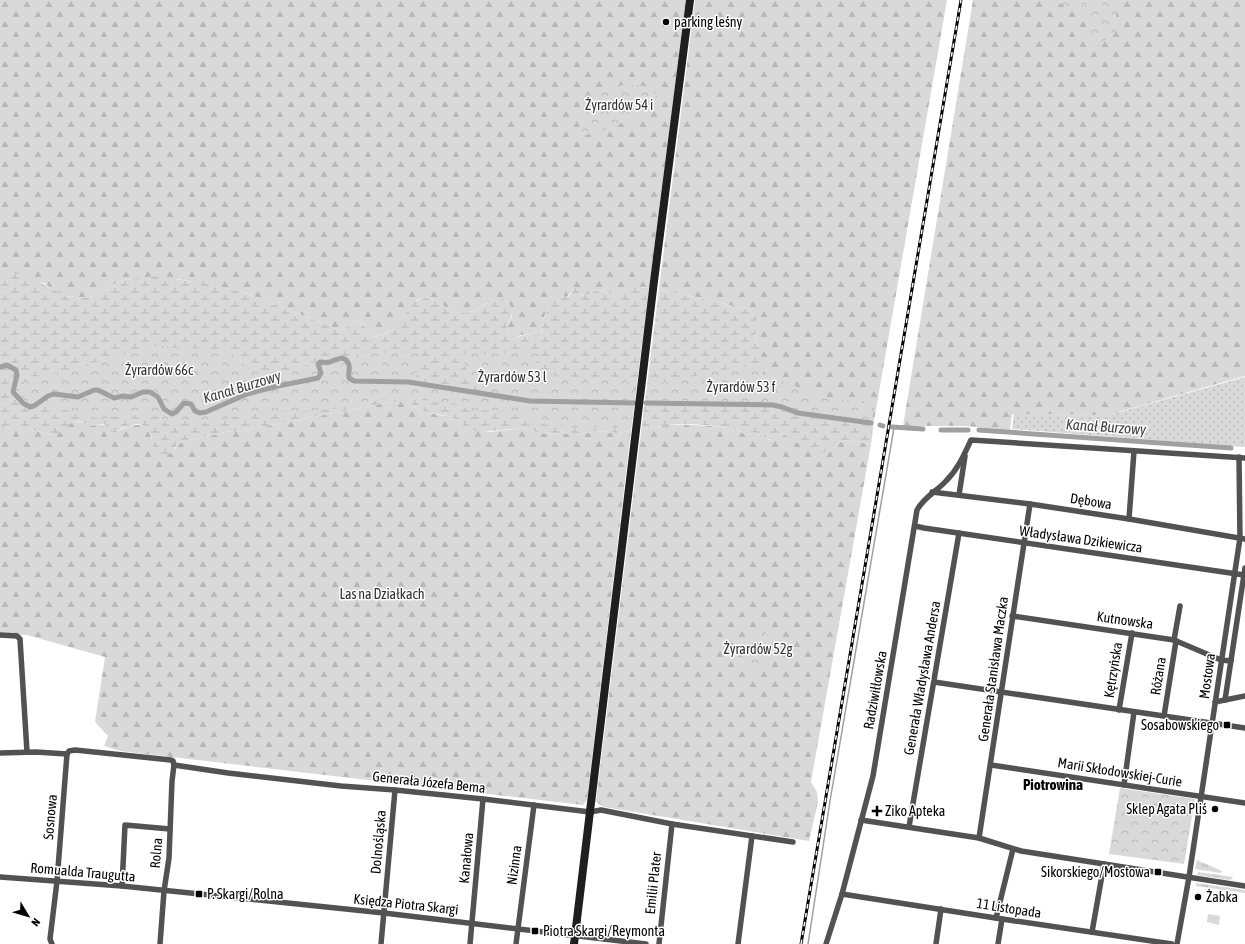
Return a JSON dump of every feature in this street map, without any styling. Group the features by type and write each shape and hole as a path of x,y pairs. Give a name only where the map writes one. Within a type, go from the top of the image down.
{"main road":[{"path":"574,944 690,0"}],"street":[{"name":"Radziwiłłowska","path":"826,944 842,894 873,776 917,510 920,505 932,492 946,482 958,468 971,440 1134,451"},
{"path":"1129,519 1134,451 1242,457"},
{"name":"Radziwiłłowska","path":"959,496 965,454"},
{"name":"Mostowa","path":"1177,944 1234,574 1242,539 1242,457"},
{"name":"Dębowa","path":"932,492 1030,504 1129,519 1242,539"},
{"name":"Generała Stanisława Maczka","path":"979,838 1030,504"},
{"name":"Władysława Dzikiewicza","path":"915,526 1244,575"},
{"name":"Generała Władysława Andersa","path":"909,827 959,533"},
{"name":"Mostowa","path":"1225,700 1245,568"},
{"name":"Różana","path":"1164,716 1180,606"},
{"name":"Kutnowska","path":"1012,616 1175,640 1221,660 1231,661"},
{"name":"Kętrzyńska","path":"1119,710 1132,633"},
{"path":"0,635 17,636 20,639 27,752"},
{"path":"934,682 1245,728"},
{"path":"1215,702 1245,696"},
{"path":"1124,785 1134,712"},
{"name":"Generała Józefa Bema","path":"67,754 70,750 171,760 173,761 174,765 228,773 341,786 483,799 590,812 602,810 672,824 793,842"},
{"path":"0,753 27,752 67,754"},
{"name":"Sosnowa","path":"52,944 50,939 57,881 67,754"},
{"name":"Rolna","path":"160,944 164,891 170,858 170,829 174,765"},
{"name":"Marii Skłodowskiej-Curie","path":"991,765 1245,803"},
{"name":"Dolnośląska","path":"381,944 395,790"},
{"name":"Kanałowa","path":"470,944 483,799"},
{"name":"Nizinna","path":"516,944 534,805"},
{"path":"861,820 979,838 1013,849 1245,886"},
{"name":"Emilii Plater","path":"659,944 672,824"},
{"path":"122,886 125,825 170,829"},
{"path":"738,944 752,836"},
{"path":"998,944 999,919 1013,849"},
{"path":"1092,932 1104,864"},
{"name":"Romualda Traugutta","path":"0,877 122,886 164,891"},
{"name":"Księdza Piotra Skargi","path":"164,891 384,913 646,944"},
{"name":"11 Listopada","path":"842,894 1172,944"},
{"path":"936,944 941,910"}],"green space":[{"path":"0,0 686,0 649,288 643,287 621,293 609,293 598,290 583,296 575,288 567,297 563,296 549,309 543,320 540,333 520,335 516,339 511,338 506,329 512,316 508,302 502,300 490,302 466,313 459,313 448,309 440,302 430,298 417,300 410,307 399,325 389,332 374,337 361,323 356,321 340,330 240,291 178,279 131,279 119,281 100,294 86,298 66,296 53,290 44,283 5,279 0,282"},
{"path":"695,0 947,0 874,421 758,378 761,369 761,354 755,340 756,326 753,313 747,309 659,289"},
{"path":"973,0 1245,0 1245,376 1108,415 1012,414 1010,430 965,426 903,426"},
{"path":"1050,0 1087,0 1083,12"},
{"path":"1096,0 1120,0 1117,2 1115,32 1101,43 1085,38"},
{"name":"Żyrardów 54 i","path":"622,85 644,86 657,95 649,106 626,121 608,129 581,136 579,124 587,108 599,94"},
{"path":"14,273 24,274 66,296 86,298 100,294 119,281 154,276 202,283 240,291 340,330 356,321 361,323 374,337 395,327 402,321 408,308 416,301 423,298 435,300 455,312 461,313 467,313 497,299 503,299 508,302 512,309 511,317 506,329 511,338 516,339 525,335 540,333 545,314 563,295 568,297 575,288 579,288 581,290 581,295 583,296 598,290 609,293 621,293 637,287 649,288 631,431 616,433 597,431 580,434 559,434 540,433 522,428 480,432 468,429 455,419 448,416 420,410 407,402 390,402 187,440 178,444 171,453 165,455 158,454 153,450 151,435 142,425 137,424 122,428 115,433 110,432 106,425 103,424 91,426 79,421 74,421 59,433 51,435 26,428 10,428 0,425 0,282"},
{"path":"659,289 747,309 753,313 757,317 755,340 762,352 761,370 758,377 863,420 874,421 871,444 848,440 839,442 819,454 815,454 781,434 778,438 772,440 754,432 746,435 732,429 721,427 685,424 661,426 641,432"},
{"path":"157,345 174,348 227,349 251,371 290,372 319,360 341,363 359,353 422,353 413,385 485,396 468,377 462,354 540,351 535,367 574,384 604,375 634,384 629,428 589,426 563,429 562,424 545,425 545,423 532,422 528,417 496,410 472,411 456,404 394,397 340,408 312,411 253,412 226,419 203,422 162,419 151,414 111,417 104,420 24,400 24,381 32,376 43,377"},
{"name":"Żyrardów 53 f","path":"742,366 824,397 875,405 871,425 772,407 647,404 649,386"},
{"path":"1245,377 1245,447 1012,429 1014,414 1109,415"},
{"name":"Las na Działkach","path":"390,402 407,402 420,410 455,419 468,429 490,432 522,428 540,433 559,434 580,434 597,431 616,433 631,431 587,800 583,805 120,751 104,746 108,736 95,722 105,657 27,635 0,634 0,425 10,428 26,428 51,435 74,421 91,425 107,425 110,432 115,433 130,426 136,425 146,428 150,433 153,450 175,449 178,444 187,440"},
{"path":"668,425 721,427 740,431 746,435 754,432 769,440 781,434 824,452 843,441 871,444 811,782 817,792 818,802 809,841 604,807 596,802 641,432 647,429"},
{"name":"Żyrardów 52g","path":"757,628 789,650 752,671 736,647"},
{"path":"1120,788 1195,799 1184,864 1109,854"},
{"path":"1197,860 1222,871 1221,873 1195,869"},
{"path":"1198,872 1233,877 1229,880 1197,875"},
{"path":"1196,883 1245,890 1245,893 1196,886"},
{"path":"1208,914 1220,916 1219,925 1207,922"}],"waterway":[{"name":"Kanał Burzowy","path":"0,367 7,365 16,370 17,375 13,392 23,403 30,407 54,394 78,397 94,390 98,390 114,398 123,396 131,397 143,392 150,392 158,397 164,409 172,414 176,412 184,403 191,404 195,411 200,413 206,412 247,394 318,378 321,373 318,364 320,362 329,362 340,358 347,361 349,365 349,378 354,381 408,382 530,401 634,403"},
{"name":"Kanał Burzowy","path":"646,403 773,405 798,413 871,423"},
{"name":"Kanał Burzowy","path":"892,427 923,429"},
{"path":"808,944 830,801 894,428"},
{"name":"Kanał Burzowy","path":"941,430 968,430"},
{"name":"Kanał Burzowy","path":"979,430 1231,448"}],"railway":[{"path":"801,944 961,0"}],"place":[{"name":"parking leśny","path":"666,22"},
{"name":"Sosabowskiego","path":"1227,725"},
{"name":"Sklep Agata Pliś","path":"1215,809"},
{"name":"Ziko Apteka","path":"877,811"},
{"name":"Sikorskiego/Mostowa","path":"1158,872"},
{"name":"P. Skargi/Rolna","path":"199,894"},
{"name":"Żabka","path":"1198,897"},
{"name":"Piotra Skargi/Reymonta","path":"535,931"}],"district":[{"name":"Piotrowina","path":"1053,785"}],"park label":[{"name":"Żyrardów 66c","path":"159,370"},
{"name":"Żyrardów 53 l","path":"512,377"}]}
